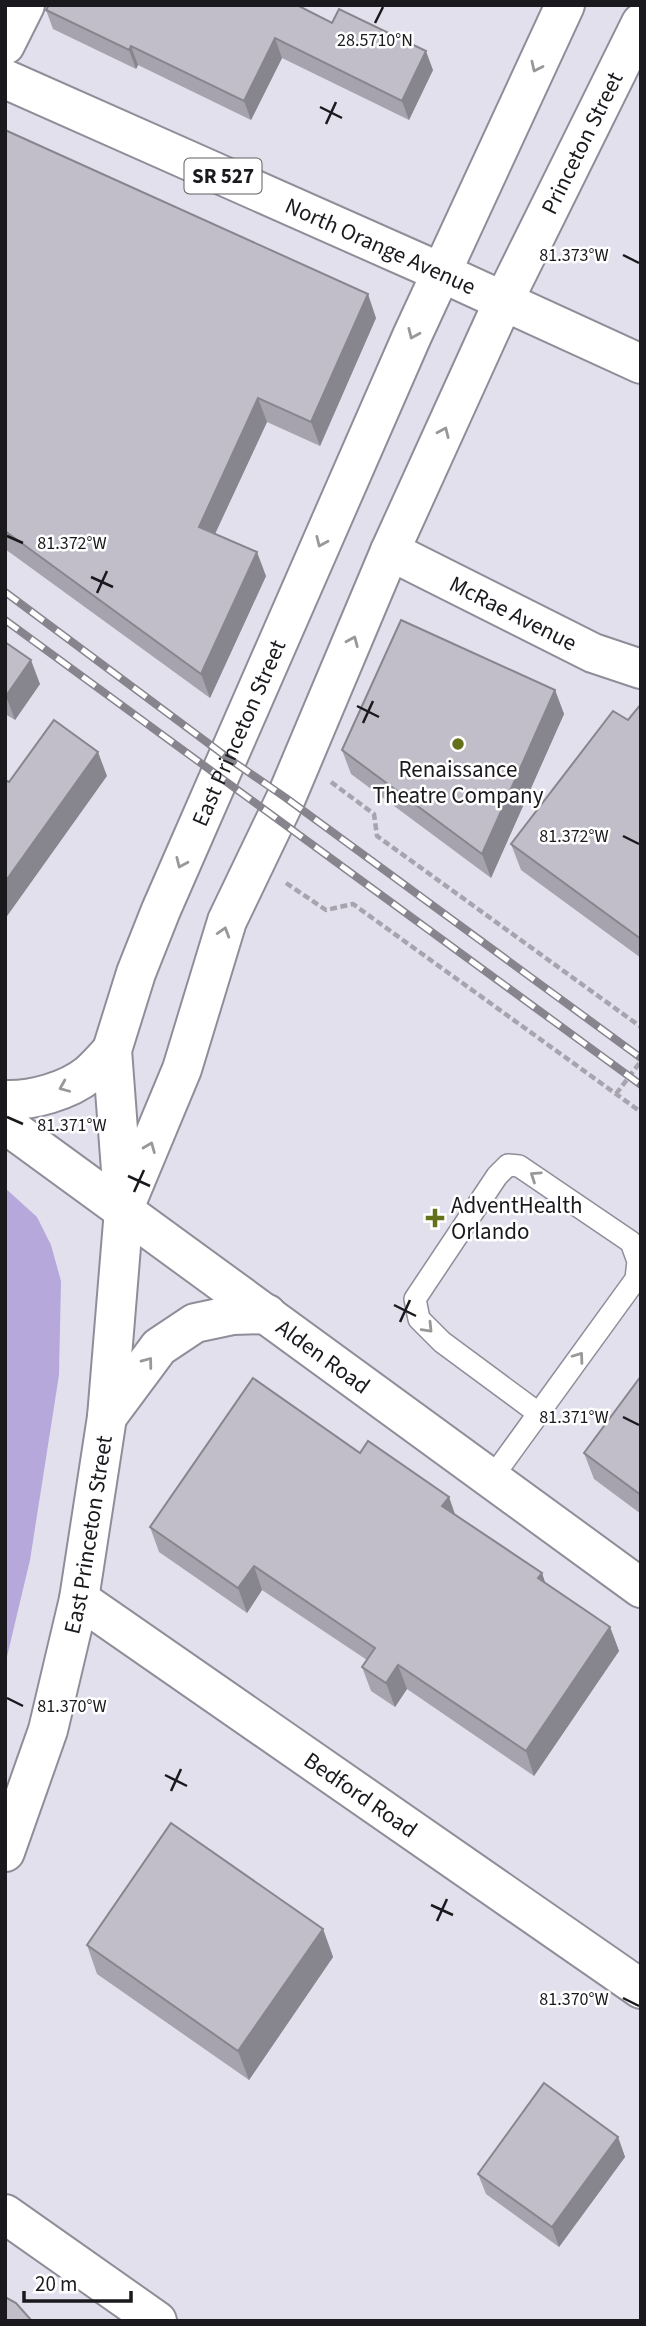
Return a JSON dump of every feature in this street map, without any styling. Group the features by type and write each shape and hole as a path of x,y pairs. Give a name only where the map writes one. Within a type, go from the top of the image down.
{"main road":[{"path":"5,45 25,5"},
{"path":"440,272 565,5"},
{"name":"Princeton Street","path":"504,300 641,23"},
{"name":"North Orange Avenue","path":"5,79 504,300 641,364"},
{"name":"East Princeton Street","path":"5,1852 48,1730 79,1599 107,1417 124,1210 112,1050 160,910 440,272"},
{"name":"East Princeton Street","path":"124,1210 182,1069 227,921 286,798 390,551 504,300"},
{"name":"McRae Avenue","path":"390,551 593,653 641,669"},
{"path":"5,1100 16,1101 63,1089 88,1075 112,1050"},
{"name":"Alden Road","path":"5,1124 641,1588"},
{"path":"107,1417 159,1347 195,1323 233,1315 267,1314"},
{"name":"Bedford Road","path":"79,1599 641,1989"},
{"path":"5,2214 147,2318"}],"lane":[{"path":"491,1479 636,1279 638,1261 631,1242 519,1166 508,1165 497,1176 415,1299 415,1309 419,1319 442,1342 538,1412"}],"path":[{"path":"330,782 374,814 377,836 641,1027"},
{"path":"286,883 326,910 353,904 641,1112"},
{"path":"616,1094 641,1061"}],"shaded area":[{"path":"5,1188 37,1217 51,1245 61,1281 59,1375 30,1560 5,1665"}],"building":[{"path":"49,5 297,5 332,23 339,9 426,51 402,101 275,38 244,101 131,46 129,50 46,10"},
{"path":"5,130 368,294 311,422 258,398 199,527 257,552 201,674 5,531"},
{"name":"Renaissance Theatre Company","path":"401,620 555,690 482,854 342,750"},
{"path":"5,642 31,660 6,696 5,695"},
{"path":"641,704 641,939 511,844 613,711 628,720"},
{"path":"54,720 98,752 5,882 5,780 9,782"},
{"path":"641,1376 641,1495 584,1453"},
{"path":"253,1378 360,1453 368,1441 449,1497 442,1506 542,1573 538,1578 610,1627 526,1751 398,1665 386,1683 362,1667 375,1648 254,1566 238,1588 150,1527"},
{"path":"171,1823 323,1929 238,2051 87,1945"},
{"path":"544,2083 618,2137 552,2227 478,2174"},
{"path":"5,2297 16,2303 32,2321 5,2321"}],"railway":[{"path":"5,592 228,758 641,1058"},
{"path":"5,620 641,1085"}],"place":[{"name":"Renaissance Theatre Company","path":"458,744"},
{"name":"AdventHealth Orlando","path":"435,1218"}]}
